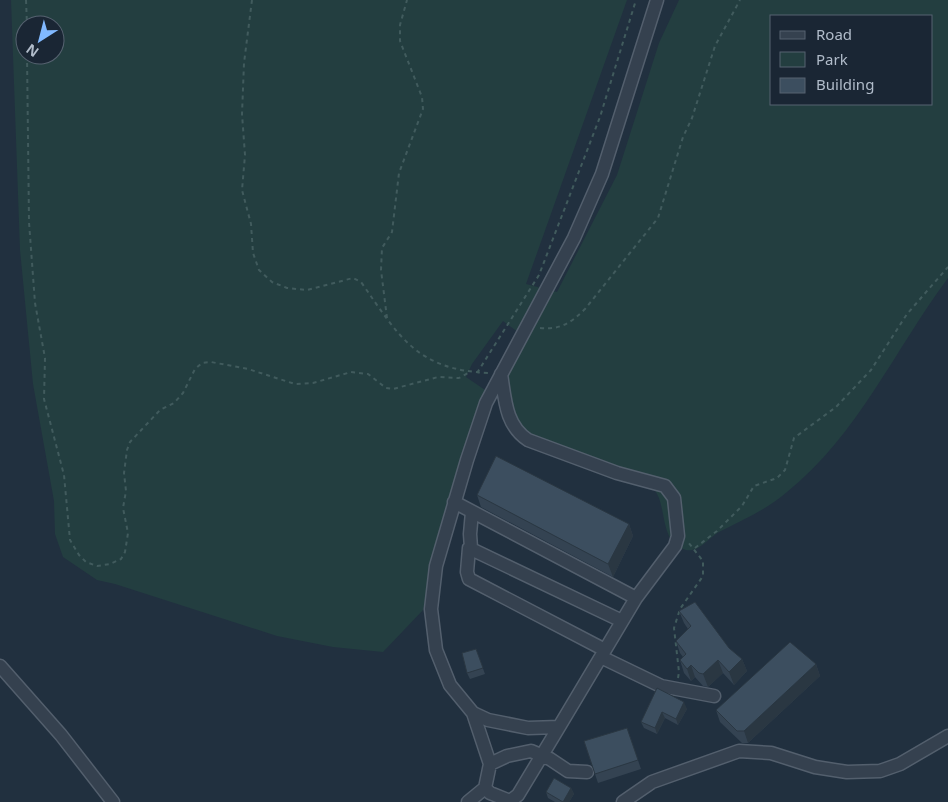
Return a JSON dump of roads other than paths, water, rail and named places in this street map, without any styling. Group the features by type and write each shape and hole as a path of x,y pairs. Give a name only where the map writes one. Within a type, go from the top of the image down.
{"street":[{"path":"468,802 485,788 490,764 473,713 450,685 436,650 431,609 436,566 454,502 486,403 574,238 602,174 657,0"},
{"path":"485,788 506,800 514,800 636,598 674,546 678,536 674,498 665,486 618,473 528,440 518,433 511,422 501,374"},
{"path":"454,502 636,598"},
{"path":"472,512 471,548 468,550 466,572 470,579 661,686 674,690 714,696"},
{"path":"471,548 622,621"},
{"path":"0,666 61,735 113,802"},
{"path":"473,713 502,725 528,728 559,727"},
{"path":"623,802 652,782 739,751 771,753 823,768 847,772 880,771 900,764 948,736"},
{"path":"490,764 507,756 531,751 568,772 587,772"}]}
